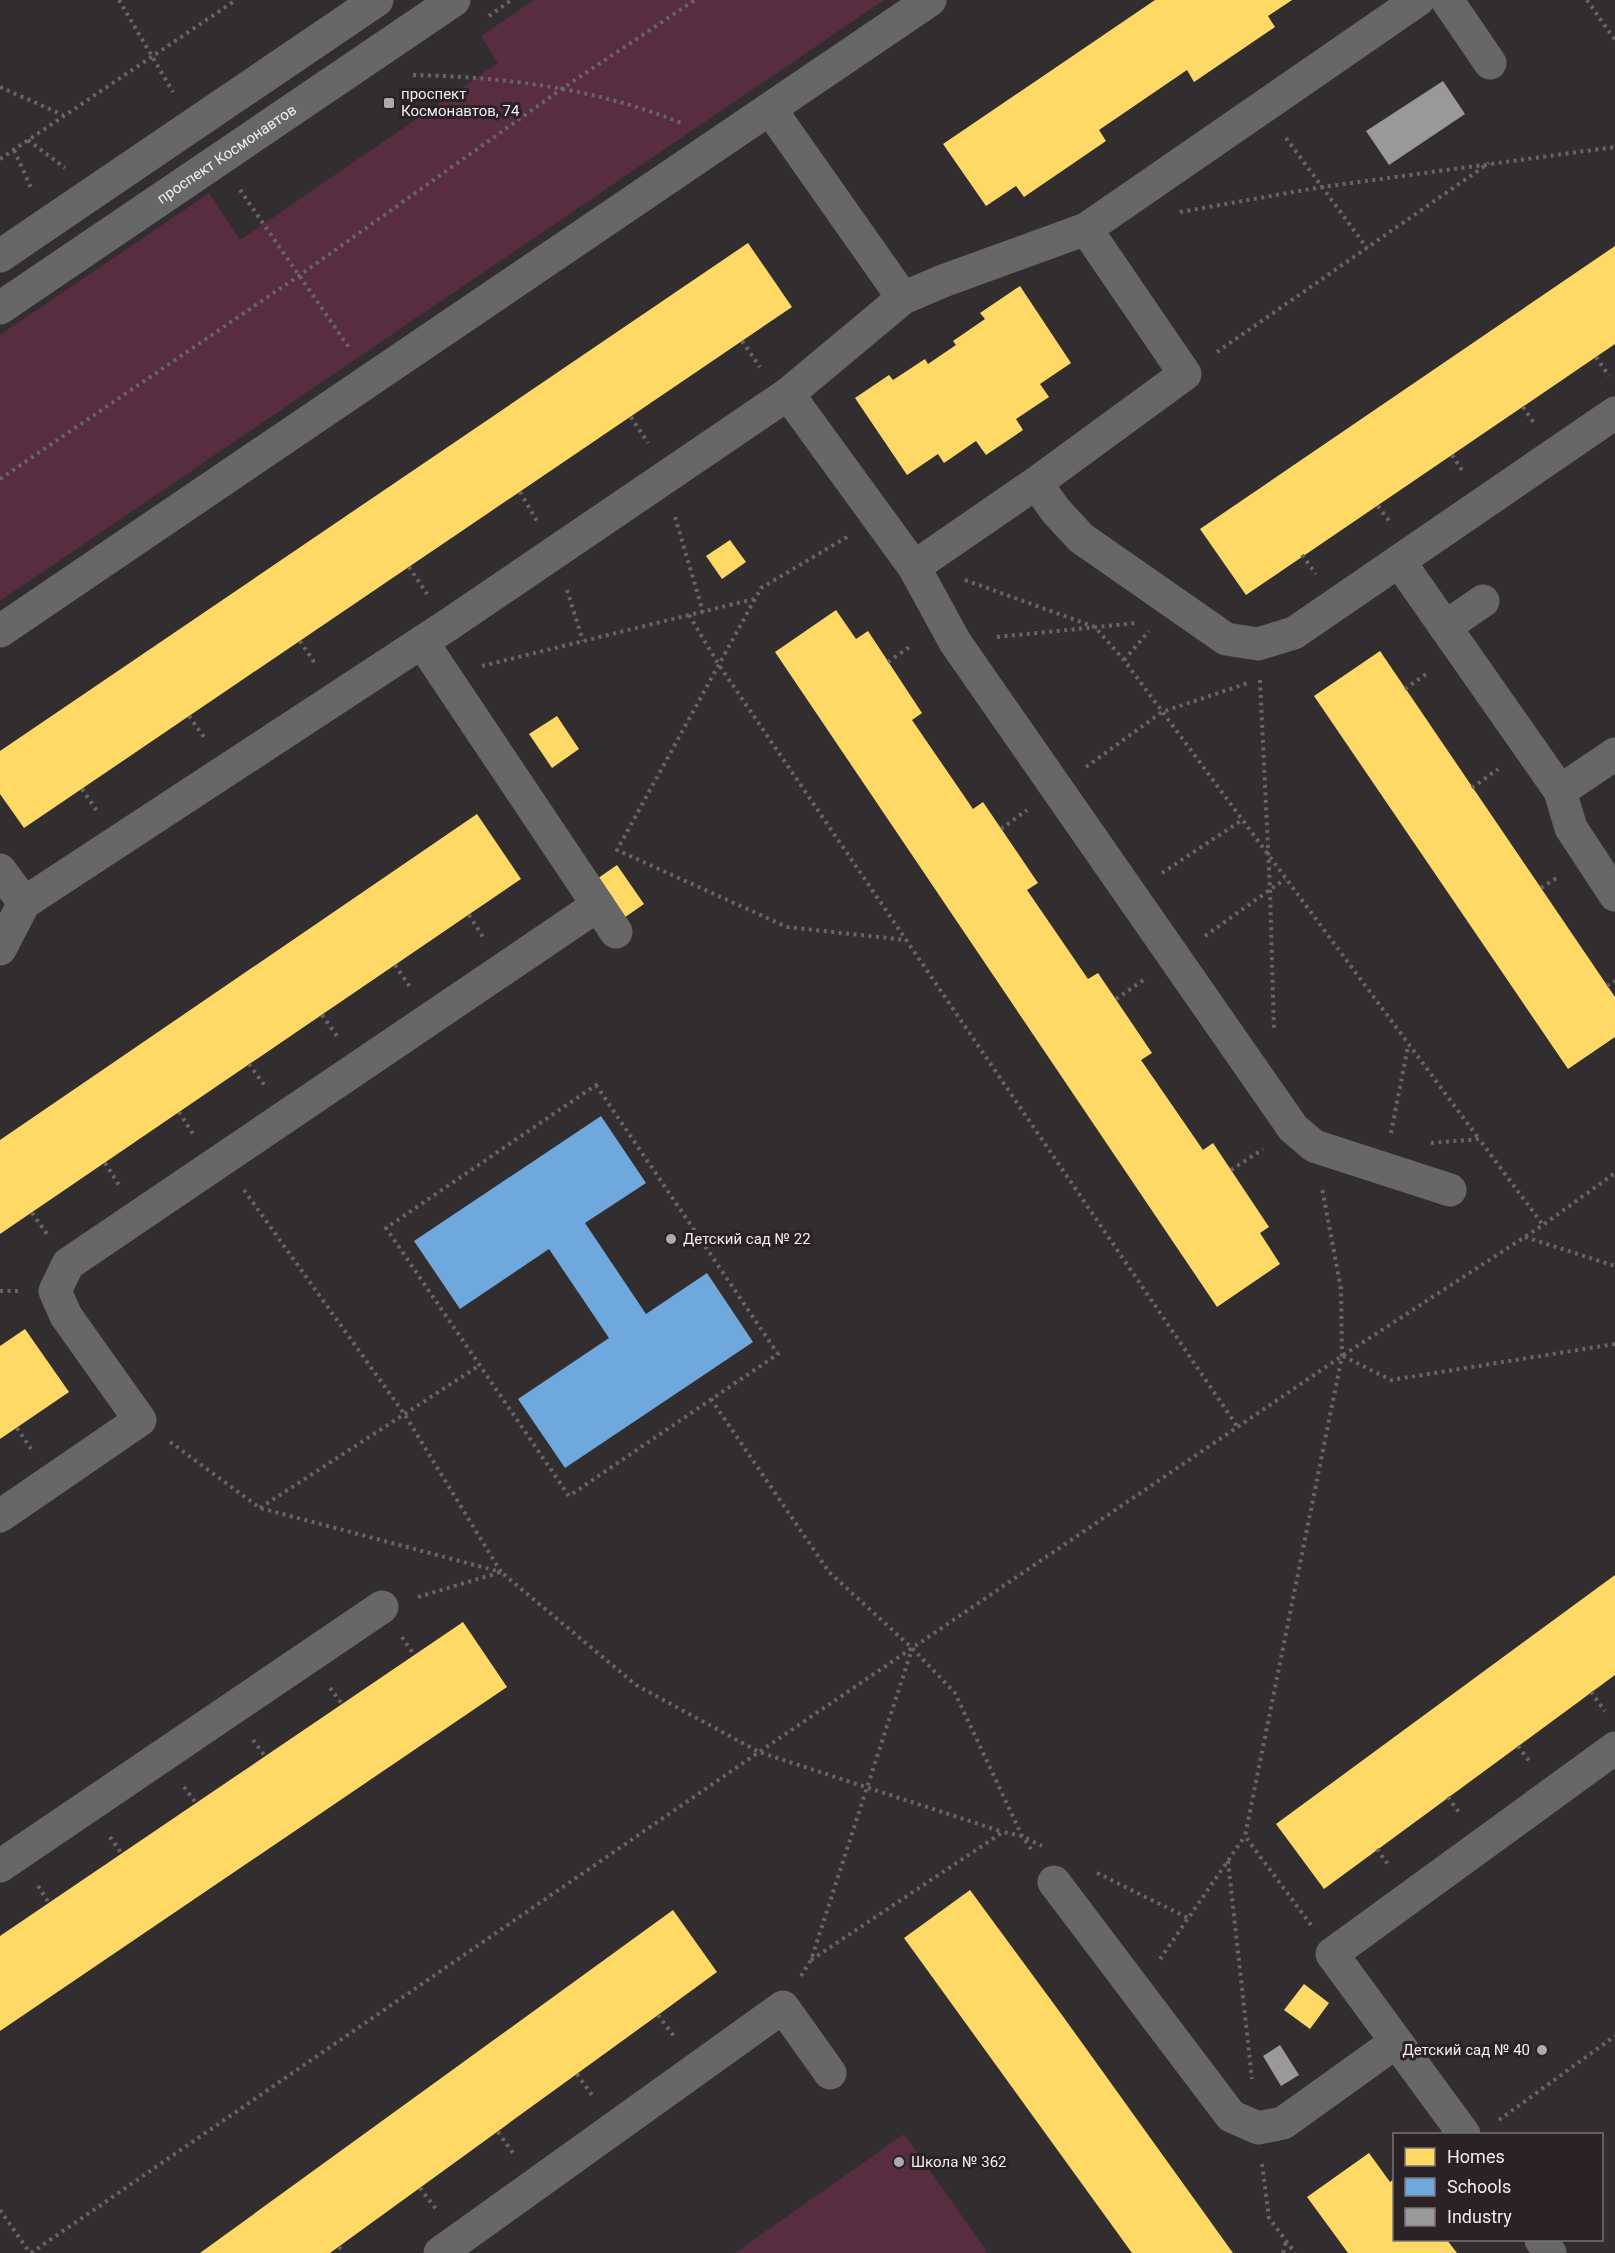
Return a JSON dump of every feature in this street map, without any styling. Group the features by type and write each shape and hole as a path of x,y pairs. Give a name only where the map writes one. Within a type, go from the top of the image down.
{"street":[{"path":"0,256 377,0"},
{"name":"проспект Космонавтов","path":"0,308 454,0"},
{"path":"0,631 930,0"},
{"path":"0,949 24,903 422,642 788,394 903,298 1086,229 1418,0"},
{"path":"1447,0 1490,63"},
{"path":"770,109 903,298"},
{"path":"914,567 1036,483 1185,374 1086,229"},
{"path":"788,394 914,567 955,642 1293,1128 1314,1146 1450,1190"},
{"path":"1036,483 1056,511 1081,538 1226,639 1258,644 1294,633 1615,412"},
{"path":"1399,561 1560,791 1571,828 1615,895"},
{"path":"1445,627 1483,601"},
{"path":"0,1516 140,1420 66,1316 55,1291 68,1264 221,1159 607,919 422,642"},
{"path":"1560,791 1615,754"},
{"path":"0,870 24,903"},
{"path":"0,1866 382,1607"},
{"path":"1463,2133 1332,1954 1615,1748"},
{"path":"1054,1882 1231,2116 1258,2128 1283,2123 1396,2042"},
{"path":"440,2253 783,2007 830,2073"},
{"path":"1541,2241 1550,2253"}],"path":[{"path":"119,0 176,96"},
{"path":"0,159 236,0"},
{"path":"0,479 300,275 563,88 695,0"},
{"path":"1587,0 1615,40"},
{"path":"410,75 463,76 563,88 632,106 679,122 722,142"},
{"path":"0,87 64,115"},
{"path":"1263,107 1367,248"},
{"path":"28,140 68,171"},
{"path":"1169,214 1322,188 1615,147"},
{"path":"14,150 33,194"},
{"path":"1185,374 1490,163"},
{"path":"236,185 352,351"},
{"path":"1596,357 1615,386"},
{"path":"664,478 703,612"},
{"path":"879,519 761,588 617,850 787,927 906,940"},
{"path":"556,551 583,641"},
{"path":"914,567 978,583 1095,627 1124,660 1479,1139"},
{"path":"444,676 755,599"},
{"path":"689,615 719,665 1238,1426"},
{"path":"955,642 1147,622"},
{"path":"1057,789 1162,712 1260,679 1274,1006"},
{"path":"1130,894 1242,820"},
{"path":"1174,958 1285,879"},
{"path":"1607,986 1615,981"},
{"path":"1391,1134 1408,1046"},
{"path":"596,1085 778,1354 711,1399 569,1496 386,1228 596,1085"},
{"path":"1138,1992 1245,1836 1342,1356 1341,1288 1314,1146"},
{"path":"221,1159 405,1415 501,1572 636,1685 759,1752 866,1789 1022,1836 1043,1846"},
{"path":"0,2210 30,2253 759,1752 1342,1356 1525,1237 1615,1173"},
{"path":"1525,1237 1615,1266"},
{"path":"1342,1356 1391,1380 1615,1344"},
{"path":"260,1509 480,1365"},
{"path":"711,1399 830,1572 912,1648 955,1693 1022,1836 1054,1882"},
{"path":"140,1420 260,1509 501,1572"},
{"path":"382,1607 501,1572"},
{"path":"783,2007 811,1960 912,1648"},
{"path":"1591,1692 1609,1716"},
{"path":"811,1960 1003,1832"},
{"path":"1245,1836 1332,1954"},
{"path":"1228,1861 1249,2042"},
{"path":"1095,1872 1188,1918"},
{"path":"1512,2110 1615,2036"},
{"path":"1258,2128 1269,2218 1295,2253"},
{"path":"1283,2253 1286,2241"},
{"path":"339,2247 344,2253"}],"shaded area":[{"path":"534,0 884,0 0,601 0,335 209,193 240,240 498,63 481,36"},
{"path":"904,2134 988,2253 735,2253"}],"building: Homes":[{"path":"1155,0 1292,0 1268,16 1275,27 1194,82 1187,70 1099,130 1106,141 1024,197 1016,186 986,206 943,144"},
{"path":"748,243 792,307 24,828 0,794 0,751"},
{"path":"1615,246 1615,344 1246,595 1200,529"},
{"path":"1020,286 1071,363 1040,384 1049,397 1016,419 1023,430 986,455 976,441 944,463 938,454 907,475 855,398 889,375 893,380 925,359 928,364 956,345 953,341 985,319 980,313"},
{"path":"730,540 746,562 722,579 706,556"},
{"path":"836,610 856,639 868,631 922,713 912,720 973,809 983,802 1038,883 1027,890 1088,979 1098,973 1152,1053 1141,1060 1203,1150 1213,1143 1269,1227 1260,1233 1280,1264 1217,1307 775,652"},
{"path":"1380,651 1615,997 1615,1037 1568,1069 1314,696"},
{"path":"557,716 579,749 552,768 529,734"},
{"path":"477,814 521,879 0,1234 0,1140"},
{"path":"617,865 644,904 621,920 594,881"},
{"path":"25,1329 69,1392 0,1439 0,1346"},
{"path":"1615,1575 1615,1675 1324,1889 1276,1824"},
{"path":"463,1622 507,1687 0,2031 0,1936"},
{"path":"970,1890 1233,2253 1132,2253 904,1938"},
{"path":"673,1910 717,1972 330,2253 200,2253"},
{"path":"1304,1984 1329,2003 1310,2029 1284,2010"},
{"path":"1369,2153 1390,2182 1393,2180 1393,2241 1448,2241 1457,2253 1348,2253 1307,2197"}],"building: Schools":[{"path":"601,1116 646,1183 585,1223 646,1314 707,1273 753,1342 565,1468 518,1399 609,1338 549,1249 460,1309 414,1241"}],"building: Industry":[{"path":"1443,81 1465,114 1389,165 1366,131"},
{"path":"1280,2045 1299,2075 1281,2086 1263,2056"}],"place":[{"name":"проспект Космонавтов, 74","path":"389,103"},
{"name":"Детский сад № 22","path":"671,1239"},
{"name":"Детский сад № 40","path":"1542,2050"},
{"name":"Школа № 362","path":"899,2162"}]}
